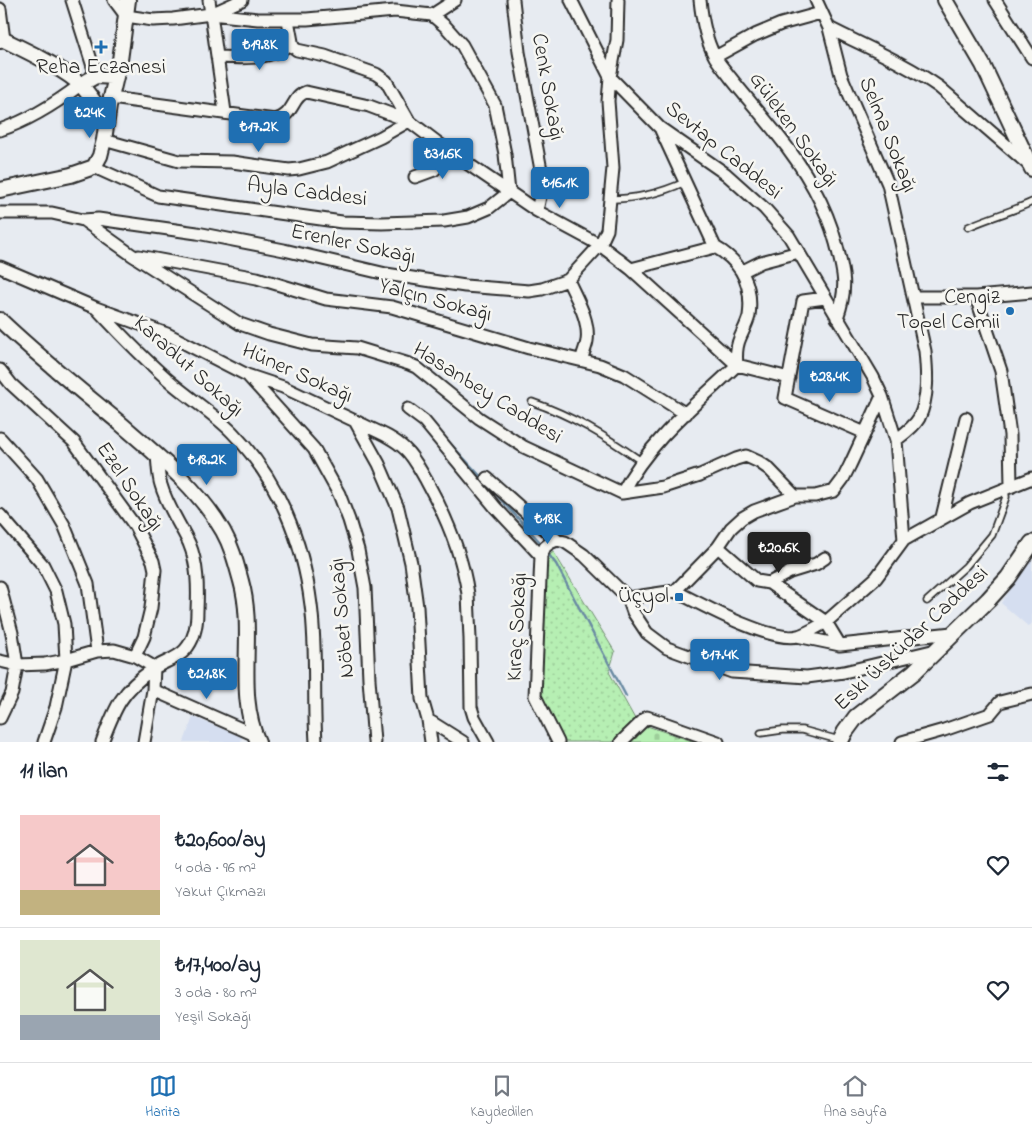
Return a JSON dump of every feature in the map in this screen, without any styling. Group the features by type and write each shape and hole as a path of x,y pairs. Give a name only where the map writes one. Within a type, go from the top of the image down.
{"main road":[{"name":"Eski Üsküdar Caddesi","path":"840,741 844,732 856,717 914,672 1008,578 1032,544"}],"street":[{"path":"72,0 96,76"},
{"path":"114,0 126,16 144,19 173,19 211,14 258,19 307,20 395,12 432,16 446,27 462,45 495,105 505,154 509,192"},
{"path":"0,190 71,175 94,167 100,156 104,140 120,60 128,0"},
{"path":"209,0 225,112"},
{"path":"211,14 242,0"},
{"path":"432,16 456,0"},
{"name":"Cenk Sokağı","path":"513,0 519,52 542,170 542,187 537,211"},
{"name":"Sevtap Caddesi","path":"571,0 610,77 660,128 726,174 754,198 779,224 799,252 870,370 882,396 896,440 904,540"},
{"path":"600,245 607,230 613,168 608,101 610,77 617,40 618,0"},
{"name":"Güleken Sokağı","path":"700,0 707,38 715,57 777,134 814,185 832,230 841,262 845,286 838,318"},
{"name":"Selma Sokağı","path":"816,0 829,28 841,75 888,184 925,351 928,377 924,400 918,418 910,429 896,440"},
{"path":"945,0 983,65 1031,167"},
{"path":"995,0 1032,58"},
{"path":"0,9 1,39 63,72 80,85 107,119"},
{"path":"715,57 755,35 781,24 822,13"},
{"path":"288,20 291,43 297,50 325,56 376,74 386,81 409,121"},
{"path":"829,28 899,62 939,87 1031,167"},
{"path":"217,57 263,58 283,50 291,43"},
{"path":"2,126 21,123 56,104 80,85 96,76 116,77"},
{"path":"111,98 275,120 284,117 299,95 306,92 369,106 409,121 451,153 537,211 600,245 631,269 736,365 789,378"},
{"path":"104,140 179,161 232,162 289,170 327,162 381,137 409,121"},
{"path":"622,493 641,461 659,439 736,365 738,344 749,317 748,291 743,271 732,259 715,247 660,128"},
{"path":"415,177 434,170 451,153"},
{"name":"Ayla Caddesi","path":"94,167 158,196 342,222 444,221 468,217 489,208 509,192"},
{"name":"Erenler Sokağı","path":"0,212 52,213 83,220 98,220 197,233 284,250 386,274 465,286 529,291 542,289 568,280 600,245"},
{"name":"Erenler Sokağı","path":"83,220 132,255"},
{"path":"631,269 715,247"},
{"path":"743,271 780,255 799,252"},
{"name":"Hasanbey Caddesi","path":"132,255 236,322 268,334 312,346 357,348 410,364 479,418 524,447 622,493"},
{"name":"Yalçın Sokağı","path":"132,255 257,278 326,298 392,307 529,348 600,365 624,375 686,414"},
{"name":"Hüner Sokağı","path":"0,267 96,308 167,334 247,375 283,388 355,421 379,464 398,508 412,572 422,699 428,720 431,742"},
{"path":"568,280 580,306 587,332 586,346 581,360"},
{"path":"912,297 976,297 1032,292"},
{"path":"976,297 1001,371 1010,435 1008,488"},
{"path":"825,298 803,301 784,398 865,433"},
{"name":"Karadut Sokağı","path":"96,308 148,361 232,432 267,476 288,514 298,540 312,606 316,742"},
{"path":"0,320 46,363 157,455 203,503 222,529 234,557 246,601 247,699 257,738"},
{"name":"Ezel Sokağı","path":"0,370 11,384 74,442 136,526 153,561 155,570 150,608 144,637 135,656"},
{"name":"Nöbet Sokağı","path":"247,375 314,449 339,494 348,520 358,550 365,588 374,742"},
{"path":"675,591 718,547 731,528 742,518 754,511 795,496 815,496 834,491 843,479 882,396"},
{"name":"Kıraç Sokağı","path":"408,409 424,420 495,507 541,556 535,696 558,742"},
{"path":"942,517 966,418"},
{"path":"355,421 409,452 443,512 456,543 468,594 472,712 488,742"},
{"path":"0,438 38,479 64,525 88,584 97,650"},
{"path":"102,742 120,699 154,668 185,650 197,624 198,590 195,562 190,545 169,505 161,484 157,455"},
{"path":"622,493 663,487 746,456 768,469 795,496"},
{"path":"487,478 557,540 565,542 584,555 628,598 633,612 647,633 667,648 738,673 807,677 822,676 880,664 936,650"},
{"path":"797,636 826,622 876,578 904,540 970,502 1032,478"},
{"path":"0,515 39,559 56,591 64,624 66,660 56,707 44,742"},
{"path":"541,556 546,547 557,540"},
{"path":"718,547 757,581 769,583 826,622 840,645"},
{"path":"769,583 790,572 816,564 825,558"},
{"path":"0,587 12,633 17,665 12,694 0,718"},
{"path":"628,598 675,591 759,631 797,636 840,645 952,633"},
{"path":"0,661 17,665 66,660 97,650 114,650 135,656 154,668"},
{"path":"144,742 153,690 154,668"},
{"path":"153,690 257,738"},
{"path":"902,742 932,738 990,714 1000,702 1032,694"},
{"path":"621,742 647,717 718,742"},
{"path":"428,720 463,742"}],"lane":[{"path":"610,199 642,196 666,191 685,182"},
{"path":"968,227 989,217 1018,209 1032,202"},
{"path":"532,402 560,412 601,434 641,461"},
{"path":"927,602 966,566 992,535 1008,488"},
{"path":"760,733 802,730 840,741"}],"shaded area":[{"path":"1032,559 1032,623 1029,627 1001,603"},
{"path":"193,717 242,737 241,742 184,742"}],"green space":[{"path":"553,551 615,652 609,672 635,719 612,742 564,742 541,695 546,561"},
{"path":"647,726 695,742 629,742"}],"waterway":[{"path":"448,441 483,479"},
{"path":"493,491 540,542"},
{"path":"549,555 556,564 626,696"}],"place":[{"name":"Reha Eczanesi","path":"101,47"},
{"name":"Cengiz Topel Camii","path":"1010,311"},
{"name":"Üçyol","path":"679,597"}]}
